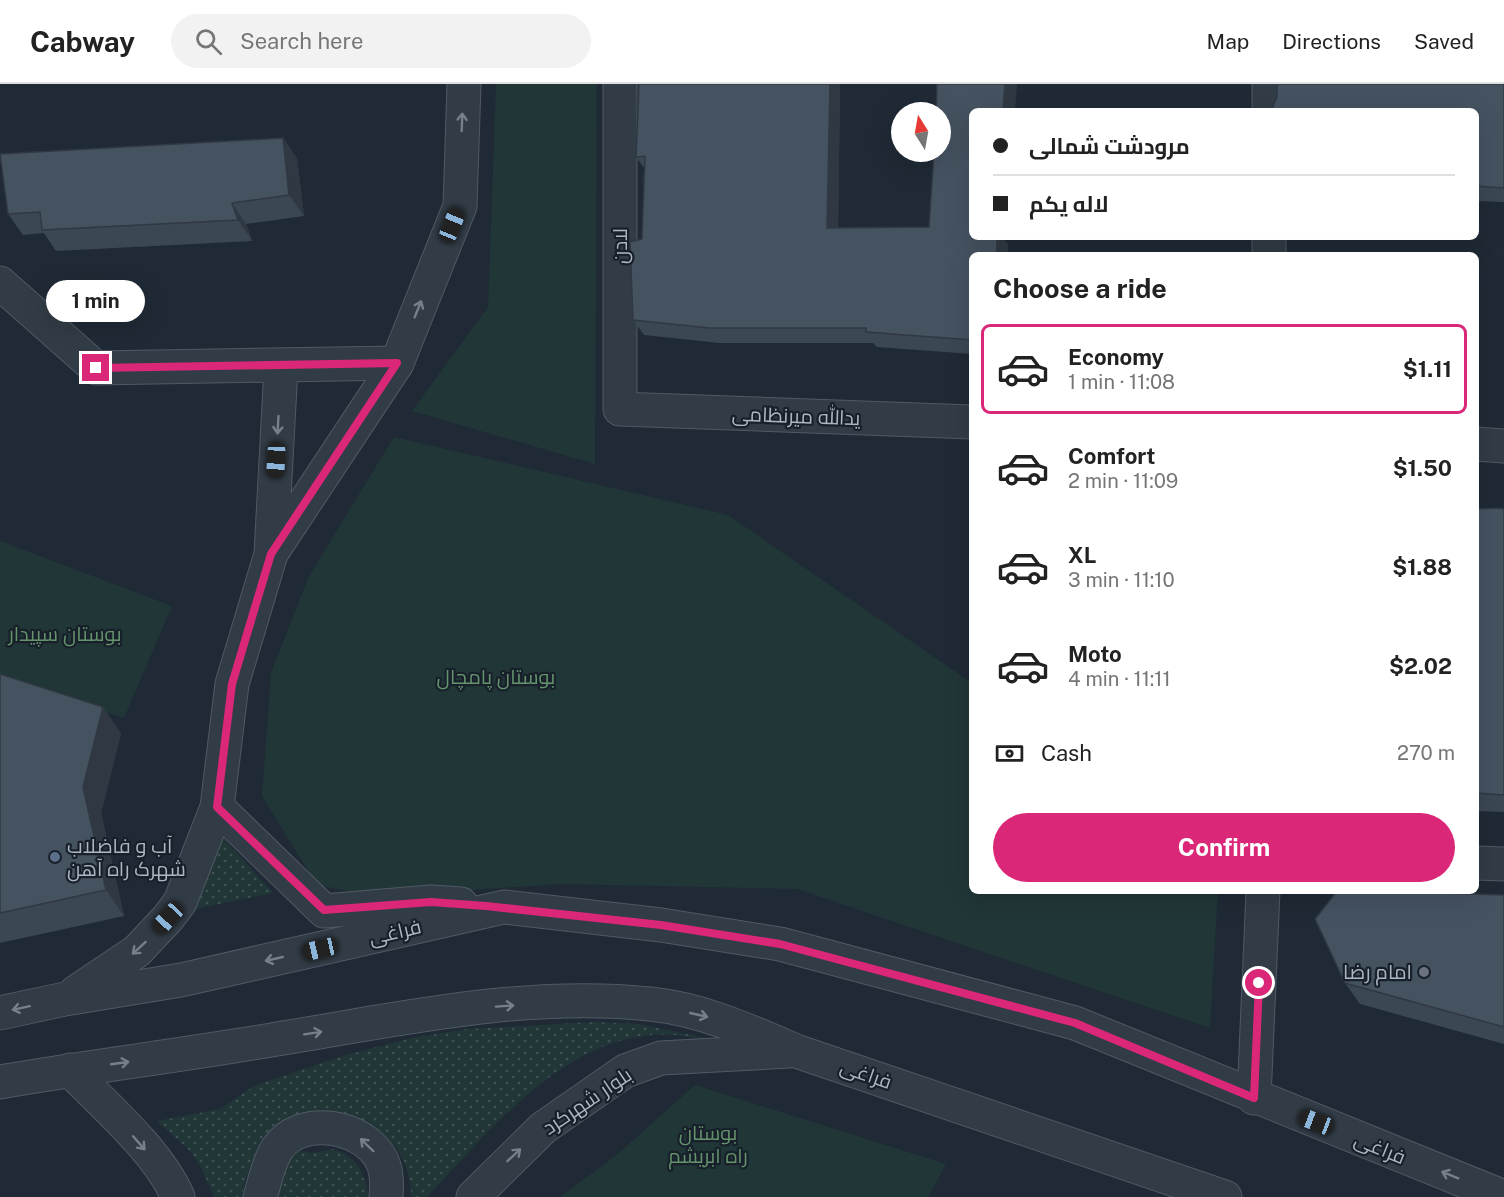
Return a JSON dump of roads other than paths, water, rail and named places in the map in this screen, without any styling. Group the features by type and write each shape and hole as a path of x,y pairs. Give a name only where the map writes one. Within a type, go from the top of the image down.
{"street":[{"path":"271,554 397,363 460,206 464,84"},
{"name":"لادن","path":"620,84 620,409"},
{"path":"1269,84 1269,108"},
{"path":"0,283 96,368 281,367 397,363"},
{"path":"65,999 137,951 168,918 180,902 217,807 232,684 271,554 281,367"},
{"name":"یدالله میرنظامی","path":"620,409 969,422"},
{"path":"1479,444 1504,446"},
{"path":"217,807 324,910 431,902 504,908"},
{"path":"1479,863 1504,864"},
{"path":"1254,1098 1263,894"},
{"name":"فراغی","path":"0,1013 65,999 181,980 504,908 661,925 780,944 1075,1023 1254,1098 1504,1197"},
{"name":"فراغی","path":"0,1083 70,1070 199,1053 444,1010 584,1001 652,1004 731,1023 796,1050 1166,1185 1225,1197"},
{"name":"بلوار شهرکرد","path":"473,1197 543,1128 625,1071 661,1058 796,1050"},
{"path":"70,1070 163,1170 178,1197"},
{"path":"260,1197 277,1149 292,1134 313,1128 337,1129 363,1139 382,1160 387,1187 386,1197"}],"place":[{"name":"آب و فاضلاب شهرک راه آهن","path":"55,857"},
{"name":"امام رضا","path":"1424,972"}],"park label":[{"name":"بوستان سپیدار","path":"65,634"},
{"name":"بوستان پامچال","path":"496,677"},
{"name":"بوستان راه ابریشم","path":"708,1144"}]}
